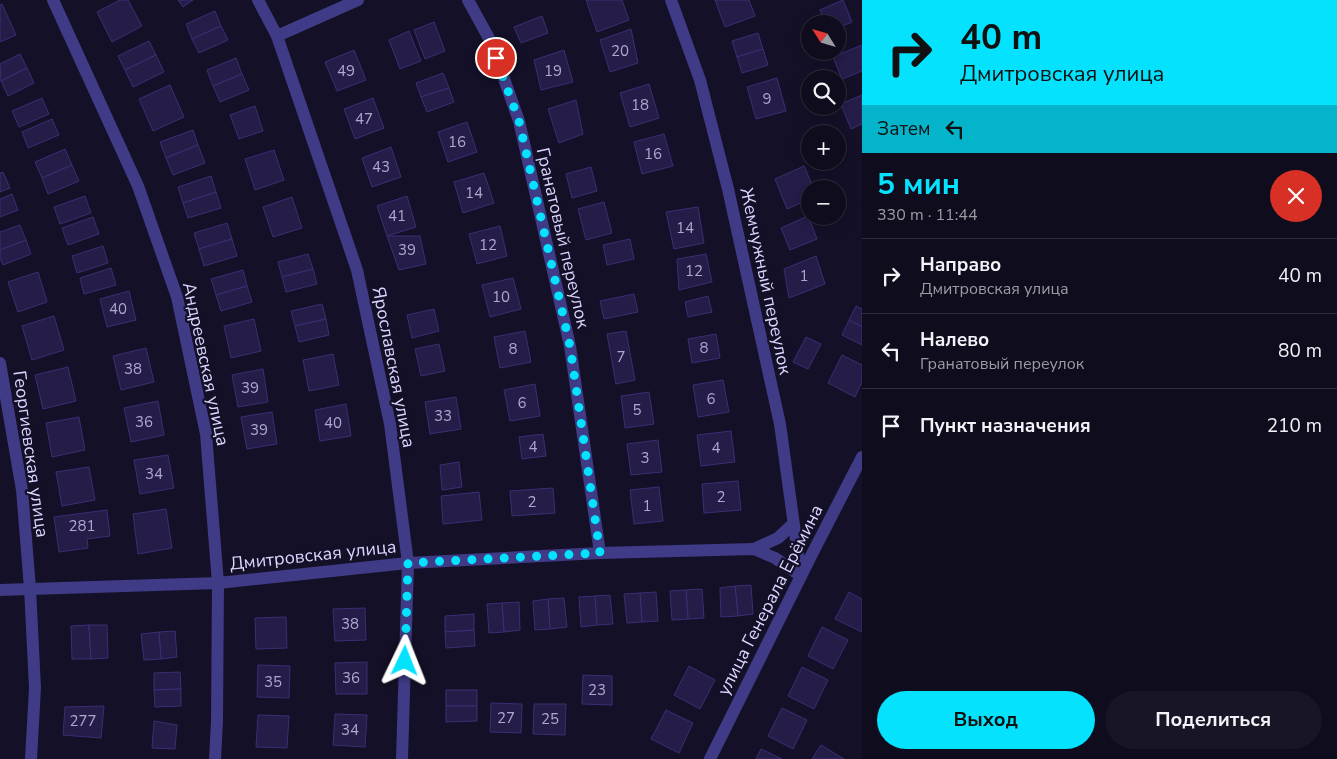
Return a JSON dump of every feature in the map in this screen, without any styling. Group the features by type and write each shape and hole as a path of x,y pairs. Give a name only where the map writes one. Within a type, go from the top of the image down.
{"street":[{"name":"Андреевская улица","path":"53,0 138,186 177,297 206,434 218,583 215,759"},
{"name":"Ярославская улица","path":"258,0 277,36 357,270 390,424 408,563 402,759"},
{"path":"277,36 358,0"},
{"name":"Гранатовый переулок","path":"468,0 491,42 519,121 570,346 600,553"},
{"name":"Жемчужный переулок","path":"672,0 700,80 728,189 780,424 801,576"},
{"name":"Георгиевская улица","path":"0,363 22,490 30,588 35,688 31,759"},
{"name":"улица Генерала Ерёмина","path":"710,759 862,457"},
{"path":"754,549 778,538 793,524"},
{"name":"Дмитровская улица","path":"0,590 218,583 408,563 600,553 754,549 775,558 801,576"}],"building":[{"path":"120,0 128,0 142,26 112,42 97,12"},
{"path":"178,0 193,0 183,7"},
{"path":"586,0 622,0 629,20 597,32"},
{"path":"715,0 749,0 755,16 725,27"},
{"path":"843,0 852,22 846,25 846,15 822,15 820,10"},
{"path":"2,4 16,35 0,42 0,5"},
{"path":"215,11 221,26 192,39 186,24"},
{"path":"542,16 548,33 521,43 514,27"},
{"path":"434,22 445,51 425,59 414,30"},
{"path":"221,26 228,40 199,53 192,39"},
{"path":"631,29 638,63 610,72 600,40"},
{"path":"409,31 421,61 400,69 389,40"},
{"path":"758,33 763,49 737,57 732,41"},
{"path":"149,41 156,55 125,70 118,56"},
{"path":"862,45 862,71 846,77 846,70 838,70 834,60 846,60 846,52"},
{"path":"763,49 768,65 742,73 737,57"},
{"path":"354,50 366,80 337,91 325,62"},
{"path":"564,50 573,82 541,90 534,60"},
{"path":"20,54 27,68 1,81 0,64"},
{"path":"156,55 164,72 133,87 125,70"},
{"path":"236,58 242,74 213,86 207,70"},
{"path":"27,68 34,83 8,96 1,81"},
{"path":"443,73 449,88 421,97 416,83"},
{"path":"242,74 249,90 220,102 213,86"},
{"path":"777,78 786,111 756,119 747,87"},
{"path":"649,84 659,118 630,127 620,93"},
{"path":"170,85 184,117 153,131 139,99"},
{"path":"449,88 454,102 427,112 421,97"},
{"path":"862,95 862,124 851,129 845,115 846,102"},
{"path":"42,98 49,114 19,127 12,111"},
{"path":"373,98 384,128 355,139 344,109"},
{"path":"576,100 583,134 559,143 548,109"},
{"path":"255,106 263,131 239,139 230,115"},
{"path":"52,119 59,135 28,148 22,132"},
{"path":"467,122 477,152 448,162 438,132"},
{"path":"193,130 198,145 166,158 160,142"},
{"path":"664,134 673,166 642,174 634,142"},
{"path":"198,145 205,163 173,175 166,158"},
{"path":"391,147 401,177 372,187 362,158"},
{"path":"65,149 72,165 42,178 35,162"},
{"path":"274,150 284,180 255,190 245,159"},
{"path":"72,165 79,181 48,194 42,178"},
{"path":"591,167 597,191 572,198 566,174"},
{"path":"801,167 801,170 806,170 810,180 801,180 801,203 787,209 775,179"},
{"path":"3,172 10,188 0,192 0,173"},
{"path":"484,173 494,203 463,213 454,182"},
{"path":"211,176 216,192 183,203 178,187"},
{"path":"216,192 221,208 188,218 183,203"},
{"path":"12,194 18,210 0,217 0,199"},
{"path":"85,196 91,213 60,224 54,207"},
{"path":"407,196 416,227 387,236 377,206"},
{"path":"292,197 302,228 273,237 263,207"},
{"path":"604,202 612,233 586,240 578,209"},
{"path":"698,207 704,243 674,249 666,212"},
{"path":"93,217 99,234 68,245 62,228"},
{"path":"801,219 801,225 812,225 817,239 790,250 781,228"},
{"path":"227,223 232,239 199,249 194,233"},
{"path":"20,225 26,240 0,250 0,232"},
{"path":"500,226 507,256 477,264 469,234"},
{"path":"387,236 420,236 426,264 399,270"},
{"path":"232,239 237,256 204,266 199,249"},
{"path":"630,239 634,259 607,265 603,245"},
{"path":"26,240 31,254 3,265 0,258 0,250"},
{"path":"103,246 108,263 77,273 72,256"},
{"path":"308,254 313,269 282,277 278,262"},
{"path":"706,254 712,282 679,290 677,259"},
{"path":"816,256 825,284 789,298 784,269"},
{"path":"111,268 116,285 84,294 80,278"},
{"path":"313,269 317,284 286,292 282,277"},
{"path":"243,270 247,286 216,295 211,279"},
{"path":"38,272 47,302 18,312 8,282"},
{"path":"513,278 521,309 490,317 482,285"},
{"path":"247,286 252,302 221,311 216,295"},
{"path":"129,291 136,320 107,327 100,299"},
{"path":"634,294 638,312 604,319 600,301"},
{"path":"708,296 712,312 688,317 685,302"},
{"path":"322,304 326,319 295,326 291,311"},
{"path":"856,306 862,309 862,327 849,320"},
{"path":"434,309 439,331 412,338 407,315"},
{"path":"54,316 64,350 32,360 22,326"},
{"path":"254,319 261,351 231,358 224,326"},
{"path":"326,319 329,335 299,342 295,326"},
{"path":"849,320 862,327 862,345 842,335"},
{"path":"525,331 531,362 500,368 494,337"},
{"path":"626,331 635,380 616,384 607,334"},
{"path":"716,334 720,358 692,363 688,339"},
{"path":"806,337 821,344 808,369 793,362"},
{"path":"439,344 445,371 421,376 415,349"},
{"path":"146,348 154,382 121,390 113,356"},
{"path":"333,354 339,385 309,391 303,360"},
{"path":"842,355 862,365 862,382 855,397 828,383"},
{"path":"68,367 76,401 43,409 35,375"},
{"path":"263,369 268,402 238,407 232,375"},
{"path":"723,380 729,412 698,417 693,385"},
{"path":"535,384 540,416 510,421 504,390"},
{"path":"649,392 654,424 625,428 621,396"},
{"path":"456,397 461,429 430,434 425,402"},
{"path":"158,401 164,435 131,442 124,408"},
{"path":"346,404 351,436 320,441 315,410"},
{"path":"272,412 277,444 247,449 241,417"},
{"path":"79,417 85,450 52,457 46,423"},
{"path":"731,431 735,462 701,466 697,435"},
{"path":"543,434 546,456 522,459 519,437"},
{"path":"658,440 662,472 631,475 627,444"},
{"path":"168,455 174,488 140,494 134,460"},
{"path":"459,462 462,487 442,490 440,465"},
{"path":"89,467 95,500 62,506 56,472"},
{"path":"738,481 741,510 704,513 702,484"},
{"path":"659,487 663,521 634,524 630,490"},
{"path":"553,488 555,513 512,516 510,491"},
{"path":"479,492 482,520 443,524 441,496"},
{"path":"166,509 172,548 138,554 133,514"},
{"path":"107,510 110,536 87,539 88,548 59,552 54,517"},
{"path":"751,585 753,614 738,616 735,586"},
{"path":"735,586 738,616 721,617 720,588"},
{"path":"702,589 704,618 688,619 686,590"},
{"path":"686,590 688,619 672,620 670,591"},
{"path":"656,592 658,621 642,622 640,593"},
{"path":"849,592 862,599 862,632 835,619"},
{"path":"640,593 642,622 627,623 624,594"},
{"path":"610,595 613,624 597,625 595,596"},
{"path":"595,596 597,625 581,627 579,597"},
{"path":"564,598 567,627 550,629 548,599"},
{"path":"548,599 550,629 535,630 533,601"},
{"path":"519,602 520,630 504,632 502,603"},
{"path":"502,603 504,632 489,633 487,604"},
{"path":"365,608 366,640 335,641 333,609"},
{"path":"474,614 474,630 445,632 445,616"},
{"path":"286,617 287,648 256,649 255,618"},
{"path":"89,625 91,659 72,659 71,626"},
{"path":"89,625 107,625 108,658 91,659"},
{"path":"822,627 848,640 833,669 808,656"},
{"path":"474,630 475,646 446,648 445,632"},
{"path":"175,631 177,657 161,659 159,632"},
{"path":"159,632 161,659 144,660 141,634"},
{"path":"367,662 367,694 336,694 335,663"},
{"path":"258,665 290,666 289,698 257,697"},
{"path":"689,666 715,680 700,709 674,695"},
{"path":"802,667 828,680 814,709 788,696"},
{"path":"180,672 181,689 154,690 154,673"},
{"path":"583,675 612,676 612,705 582,704"},
{"path":"181,689 181,706 155,707 154,690"},
{"path":"446,690 477,690 477,706 446,706"},
{"path":"491,703 522,704 521,733 490,732"},
{"path":"534,704 566,704 565,735 533,734"},
{"path":"104,706 101,738 63,735 65,707"},
{"path":"446,706 477,706 477,721 446,722"},
{"path":"782,708 807,720 793,749 768,736"},
{"path":"666,710 693,723 679,753 651,739"},
{"path":"335,714 367,715 365,747 333,745"},
{"path":"258,715 289,716 287,748 256,747"},
{"path":"154,721 177,725 175,749 152,748"},
{"path":"821,745 844,759 812,759"},
{"path":"761,749 782,759 756,759"}],"route":[{"path":"405,661 408,563 600,553 570,346 519,121 496,58"}]}
